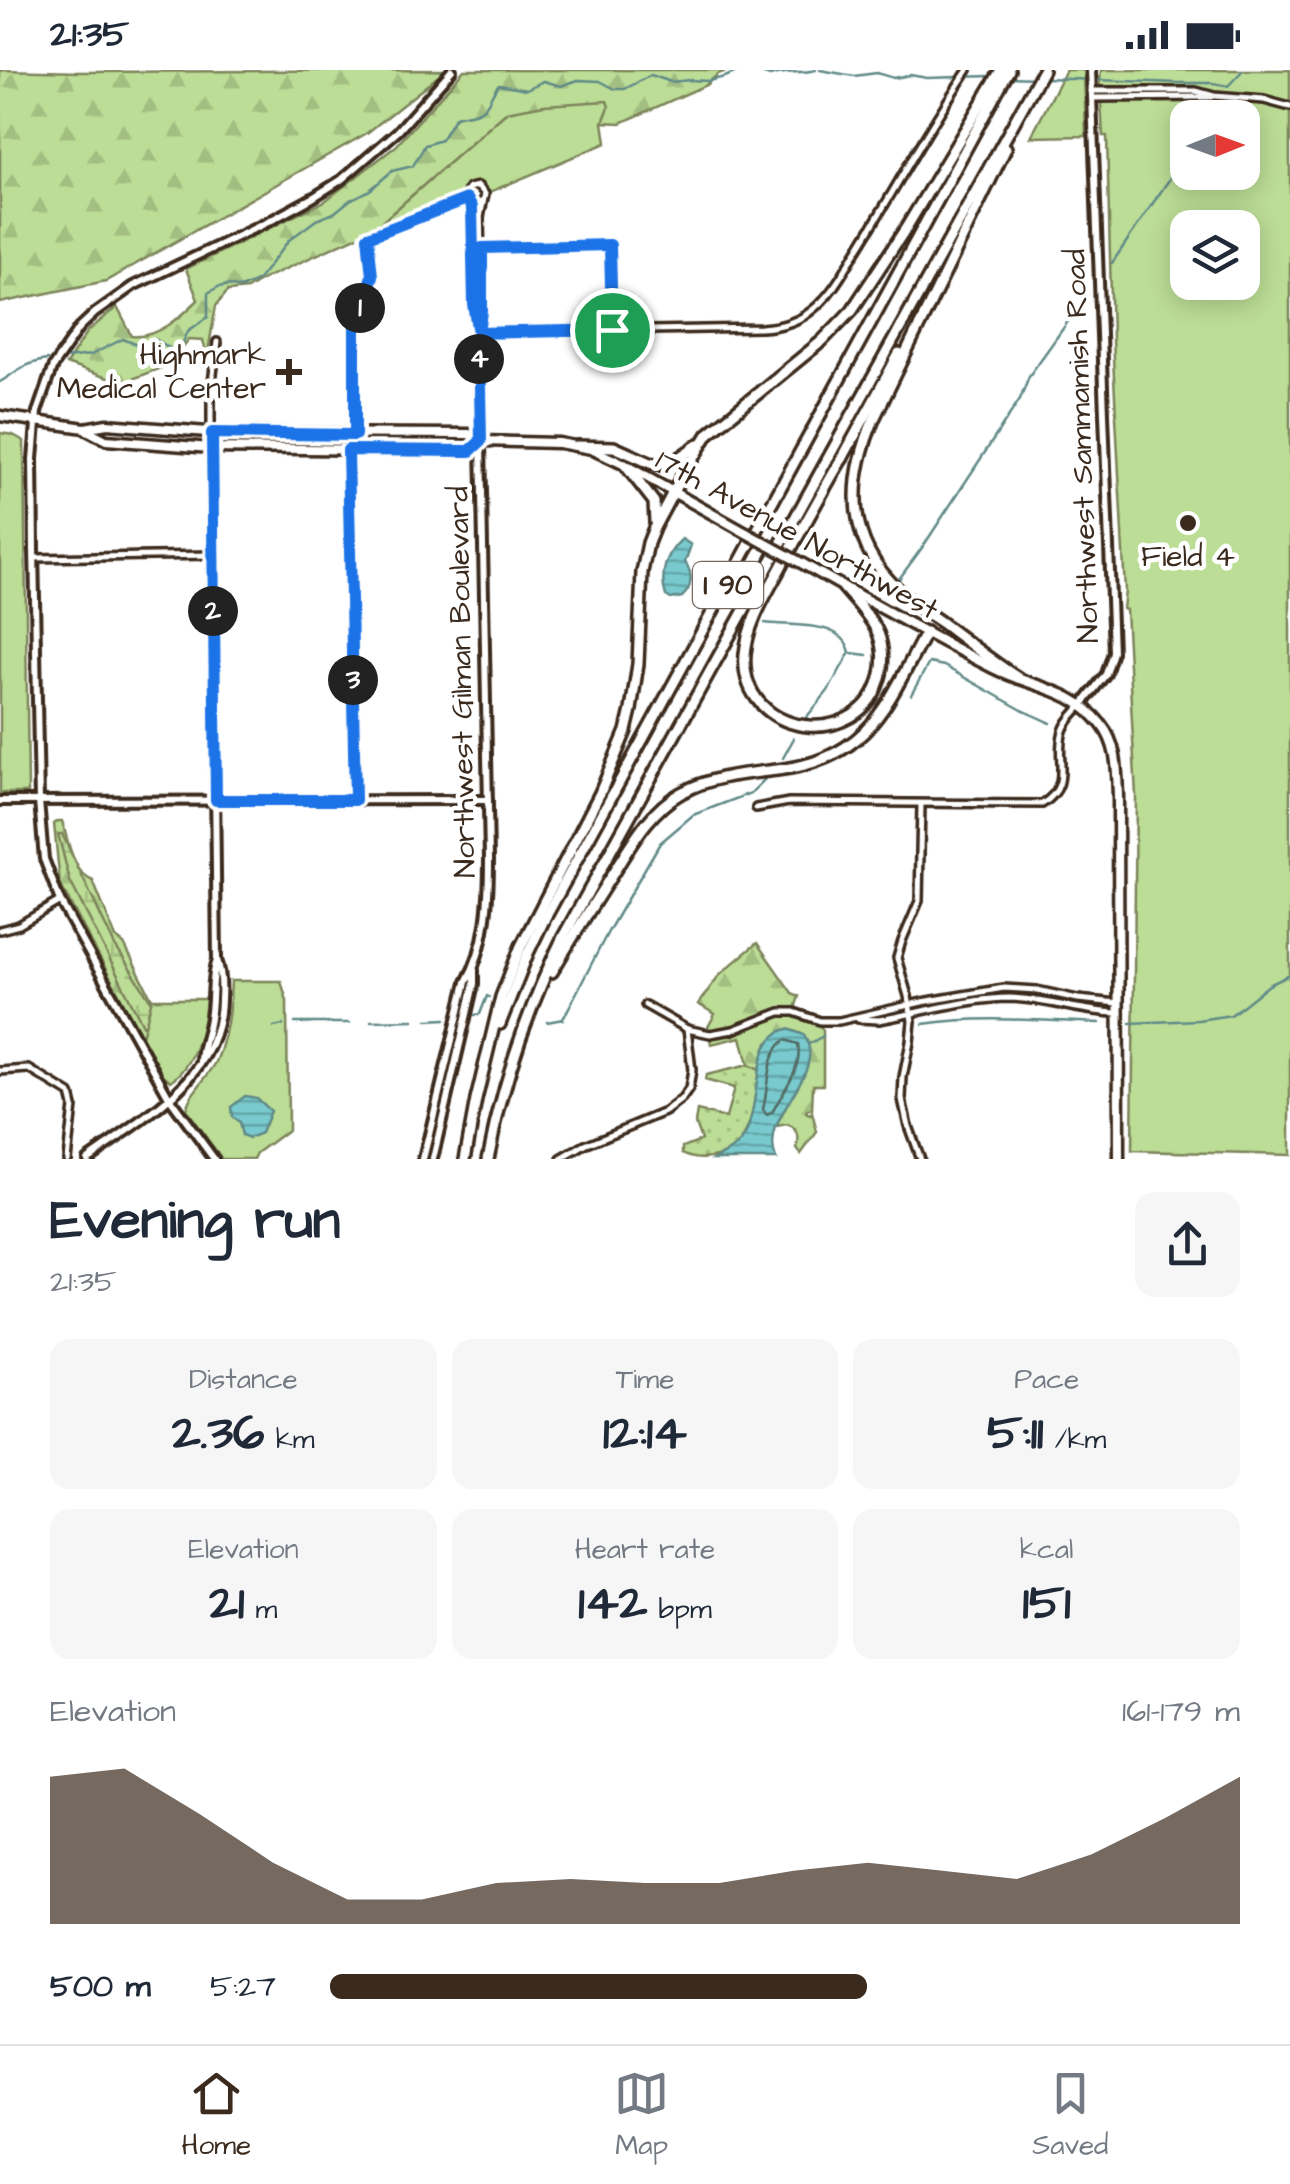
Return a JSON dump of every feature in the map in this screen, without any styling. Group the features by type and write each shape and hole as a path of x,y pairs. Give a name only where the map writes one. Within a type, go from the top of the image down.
{"highway":[{"name":"I 90","path":"465,1159 476,1100 504,1009 544,920 1000,77 1009,70"},
{"name":"I 90","path":"488,1159 504,1087 528,1014 563,937 1042,70"},
{"path":"577,446 614,447 660,465 678,458 822,341 852,310 1000,77"},
{"path":"1018,678 896,588 876,563 862,533 856,479 874,419 1036,82"},
{"path":"843,587 876,629 883,665 876,688 864,706 848,718 816,728 792,724 763,706 750,685 746,666 750,626 954,253"},
{"path":"654,528 702,442"},
{"path":"476,1100 510,974 544,898 600,793 626,731 638,664 642,572 656,510 625,465"},
{"path":"528,1014 605,886 656,812 700,784 738,774 804,766 848,746 877,719 926,632"}],"main road":[{"name":"17th Avenue Northwest","path":"0,416 85,428 108,424 212,433 468,434 481,441 577,446 625,465 926,632 1018,678 1063,693 1082,704"},
{"name":"17th Avenue Northwest","path":"85,428 106,440 212,448 470,451 481,441"},
{"path":"1082,704 1108,734 1116,756 1119,1159"}],"street":[{"path":"214,1159 170,1100 60,901 44,859 39,801 34,558 35,421 52,366 95,313 134,286 268,222 341,180 398,131 452,70"},
{"path":"479,333 771,328 796,321 816,307 840,279 967,72"},
{"name":"Northwest Sammamish Road","path":"1082,704 1106,674 1112,652 1091,72"},
{"path":"1091,91 1196,92 1290,106"},
{"path":"355,435 355,326 372,276 368,237 469,201 478,204 483,201 484,190 478,186 469,188 469,201"},
{"name":"Northwest Gilman Boulevard","path":"433,1159 474,984 487,908 479,333 469,201"},
{"name":"Northwest Gilman Boulevard","path":"479,333 483,201"},
{"path":"482,248 610,245 612,330"},
{"path":"87,1159 170,1100 210,1052 221,1014 222,972 217,960 211,391 217,342"},
{"path":"348,450 355,800"},
{"path":"34,558 212,555"},
{"path":"756,808 789,802 1037,804 1055,794 1060,782 1064,726 1082,704"},
{"path":"0,802 488,800"},
{"path":"920,804 920,901 898,958 912,1014 902,1092 920,1159"},
{"path":"0,930 18,925 60,901"},
{"name":"Northwest Gilman Boulevard","path":"423,1159 466,982 474,968"},
{"path":"855,1019 910,1004 1008,988 1037,990 1117,1008"},
{"path":"645,1005 687,1029 704,1033 720,1033 780,1012 794,1012 820,1021 879,1020 1006,998 1086,1011 1117,1008"},
{"path":"561,1159 584,1144 665,1112 682,1100 689,1089 692,1070 687,1029"},
{"path":"0,1071 29,1069 70,1094 73,1106 68,1159"}],"green space":[{"path":"0,70 446,70 367,133 106,281 0,303"},
{"path":"464,70 729,70 706,85 621,123 603,122 609,107 507,112 374,229 247,289 228,291 216,306 207,357 203,340 189,339 169,365 121,383 66,364 88,331 117,307 132,336 150,334 176,320 198,300 186,269 325,201 396,146"},
{"path":"1066,70 1084,70 1086,136 1031,137"},
{"path":"1101,70 1290,70 1290,1155 1132,1151 1136,796 1123,609 1107,136 1103,136"},
{"path":"607,101 609,107 603,122 606,143 485,194 483,189 472,186 467,199 381,232 374,229 507,112"},
{"path":"0,433 24,441 28,793 0,793"},
{"path":"62,821 76,864 93,881 116,938 124,944 152,999 142,1037 60,884 54,824"},
{"path":"58,834 62,834 115,946 153,1004 158,1055 70,881"},
{"path":"757,943 792,993 799,996 794,1012 814,1019 823,1030 823,1085 813,1085 812,1110 806,1113 812,1113 817,1132 801,1154 796,1131 787,1125 776,1127 787,1105 804,1035 788,1029 767,1043 759,1070 748,1065 741,1037 711,1044 708,1027 715,1014 698,1004 720,974"},
{"path":"231,981 281,981 287,1001 288,1130 254,1159 222,1159 186,1110 220,1052"},
{"path":"152,999 206,999 193,1055 171,1081 163,1075 142,1037"},
{"path":"748,1065 759,1070 751,1117 741,1141 732,1150 707,1158 683,1153 683,1147 701,1140 695,1123 697,1111 726,1118 734,1088 705,1080 706,1075"}],"water":[{"path":"682,539 691,545 685,562 690,585 682,597 671,599 666,596 664,572 668,558"},
{"path":"788,1029 804,1035 808,1065 776,1127 776,1159 714,1159 741,1142 748,1129 766,1046 775,1035"},
{"path":"245,1096 256,1098 270,1111 261,1133 249,1138 242,1135 231,1107"}],"waterway":[{"path":"66,358 91,355 123,339 145,348 155,339 173,350 181,347 188,331 208,317 208,293 218,287 240,288 257,281 289,240 370,190 392,171 413,166 425,145 441,140 455,117 483,108 499,84 527,89 544,81 561,86 578,80 600,81 615,89 625,89 651,75 671,82 708,81 741,70"},
{"path":"753,70 770,76 816,70"},
{"path":"820,70 854,76 877,73 894,78 991,76"},
{"path":"1044,78 1228,86 1243,70"},
{"path":"1009,77 1036,78"},
{"path":"1112,263 1170,178"},
{"path":"899,579 1020,399 1029,376 1087,295"},
{"path":"0,382 26,366 47,360"},
{"path":"765,623 827,630 846,642 850,653"},
{"path":"851,653 867,655"},
{"path":"805,719 828,691 849,654"},
{"path":"911,695 929,663 944,666 1051,723"},
{"path":"783,758 794,738"},
{"path":"547,1022 563,1019 660,843 693,815 751,793 765,779"},
{"path":"1130,1023 1231,1015 1269,985 1290,975"},
{"path":"475,1015 480,1014 489,997"},
{"path":"427,1020 446,1019"},
{"path":"923,1024 989,1019 1100,1023"},
{"path":"371,1021 413,1020"},
{"path":"295,1023 349,1023"},
{"path":"274,1027 283,1025"},
{"path":"809,1044 823,1036"}],"place":[{"name":"Highmark Medical Center","path":"289,372"},
{"name":"Field 4","path":"1188,523"}],"route":[{"path":"612,330 479,333 474,305 472,207 467,199 368,237 372,276 355,326 355,435 212,433 216,800 355,800 348,450 470,451 481,441 479,333 482,248 610,245 612,330"}]}
